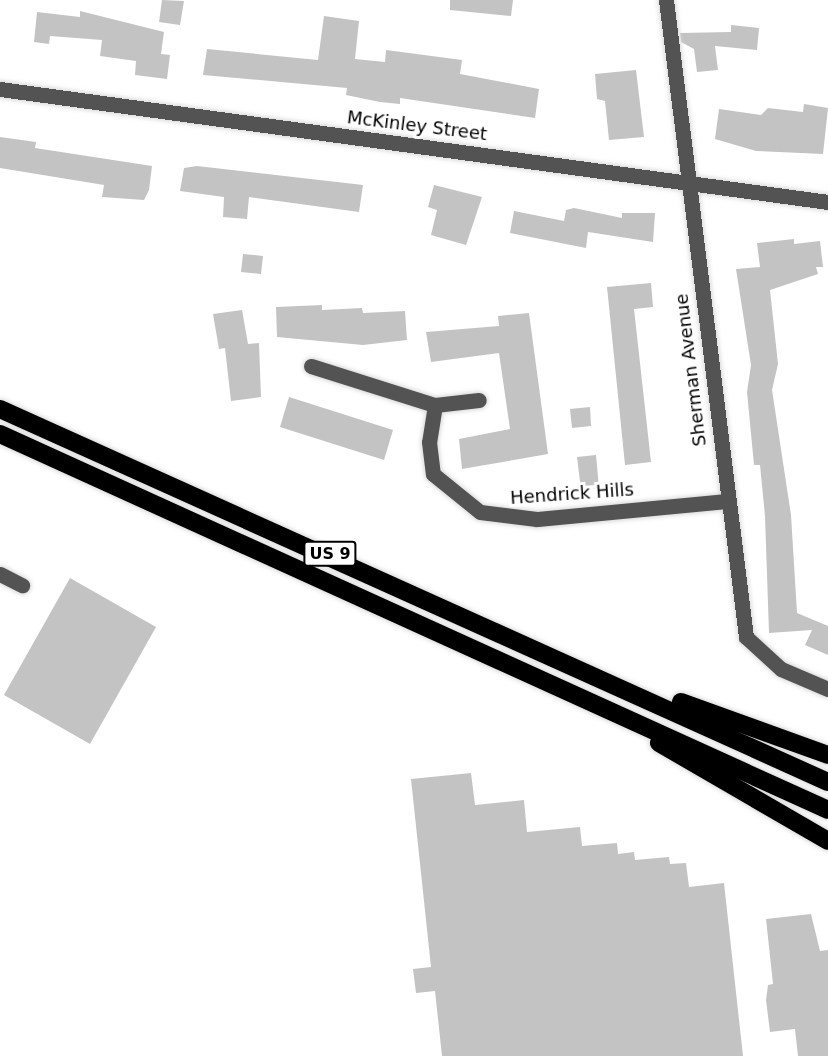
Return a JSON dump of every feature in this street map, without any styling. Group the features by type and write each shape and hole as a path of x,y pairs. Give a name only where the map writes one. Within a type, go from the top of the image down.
{"highway":[{"path":"0,399 110,455"},
{"name":"US 9","path":"0,409 110,455 828,782"},
{"name":"US 9","path":"0,434 189,516 828,810"},
{"path":"0,447 189,516"},
{"path":"550,654 828,755"},
{"path":"540,676 828,841"}],"street":[{"name":"Sherman Avenue","path":"666,0 685,179 726,501 746,637 781,669 828,689"},
{"name":"McKinley Street","path":"0,89 685,179 828,202"},
{"path":"311,366 435,405 478,400"},
{"name":"Hendrick Hills","path":"435,405 429,442 433,474 480,512 537,519 726,501"},
{"path":"0,573 22,585"}],"building":[{"path":"162,0 184,1 180,25 159,22"},
{"path":"450,0 513,0 511,16 450,10"},
{"path":"80,11 164,32 161,54 170,55 167,79 135,75 136,61 100,56 102,40 50,36 49,44 34,42 37,12 80,17"},
{"path":"324,16 359,21 355,59 385,62 386,50 462,60 460,74 539,89 535,118 400,98 400,104 380,102 346,95 347,88 203,75 207,49 318,60"},
{"path":"731,25 759,28 757,50 715,46 718,70 697,72 694,49 681,42 680,33 731,32"},
{"path":"636,70 644,137 609,140 605,101 597,99 595,74"},
{"path":"804,104 828,108 823,154 756,151 715,139 719,109 761,115 768,108 803,112"},
{"path":"0,137 36,142 35,148 152,166 149,190 144,200 102,197 104,185 0,168"},
{"path":"197,166 363,185 359,212 249,197 247,219 223,217 224,197 180,191 184,168"},
{"path":"434,185 482,197 466,245 431,235 437,210 428,207"},
{"path":"574,208 622,218 622,213 655,213 653,242 588,232 586,248 510,233 514,211 564,221 566,210"},
{"path":"794,239 794,244 820,241 823,267 816,267 818,274 770,290 778,364 772,390 791,515 797,613 828,626 828,655 805,645 812,630 769,633 765,516 760,465 754,465 747,392 751,365 736,269 760,267 757,243"},
{"path":"243,254 263,256 261,274 241,272"},
{"path":"651,283 653,307 634,309 651,462 625,465 607,287"},
{"path":"322,305 322,310 362,308 363,313 405,311 407,340 363,345 277,337 276,307"},
{"path":"242,310 248,344 259,343 261,397 231,401 225,348 219,349 213,314"},
{"path":"529,313 548,454 462,469 459,439 510,429 499,353 431,362 426,332 499,326 498,316"},
{"path":"289,397 393,430 384,460 280,427"},
{"path":"590,407 591,426 572,428 570,409"},
{"path":"596,455 599,488 581,490 577,457"},
{"path":"70,578 156,627 90,744 4,695"},
{"path":"471,773 475,805 524,800 527,832 580,827 582,846 617,843 618,854 634,852 635,860 669,857 670,864 686,863 689,887 724,883 743,1056 442,1056 435,991 416,993 413,969 431,967 411,779"},
{"path":"811,914 820,951 828,950 828,1056 798,1056 795,1029 770,1032 766,1000 768,985 773,984 766,919"}]}
